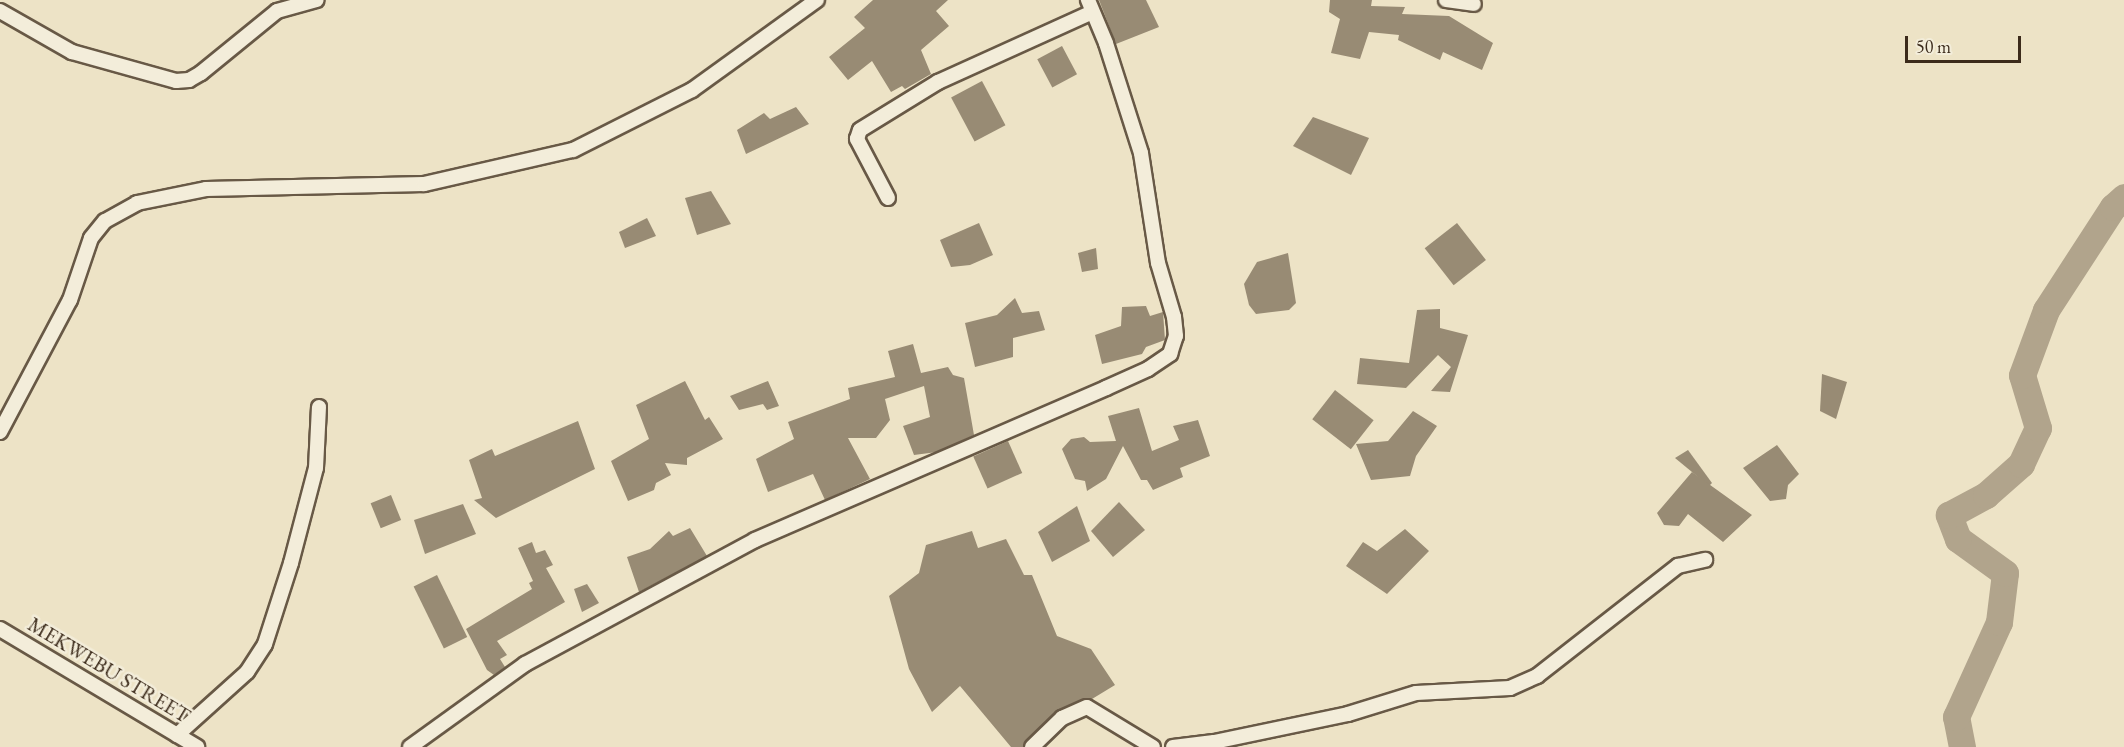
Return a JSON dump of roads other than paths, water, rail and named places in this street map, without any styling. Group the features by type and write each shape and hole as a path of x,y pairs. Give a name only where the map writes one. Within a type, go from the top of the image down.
{"street":[{"path":"0,11 72,52 176,81 189,80 201,73 248,31 277,11 317,0"},
{"path":"0,432 70,300 91,238 105,221 137,203 206,189 424,184 573,150 692,90 817,0"},
{"path":"1446,0 1474,4"},
{"path":"410,747 525,664 755,540 1106,388 1148,369 1170,354 1176,336 1174,318 1158,263 1141,153 1106,43 1090,6 938,82 860,130 857,139 888,198"},
{"path":"177,735 247,672 265,644 291,563 316,468 319,407"},
{"path":"1173,747 1348,714 1416,693 1510,688 1537,676 1668,572 1705,560"},
{"name":"MEKWEBU STREET","path":"0,629 196,747"},
{"path":"1032,747 1062,718 1087,707 1153,747"}],"waterway":[{"path":"1962,747 1956,717 1999,622 2005,573 1958,539 1949,515 1986,495 2021,464 2038,428 2022,375 2046,310 2113,207 2124,197"}]}
